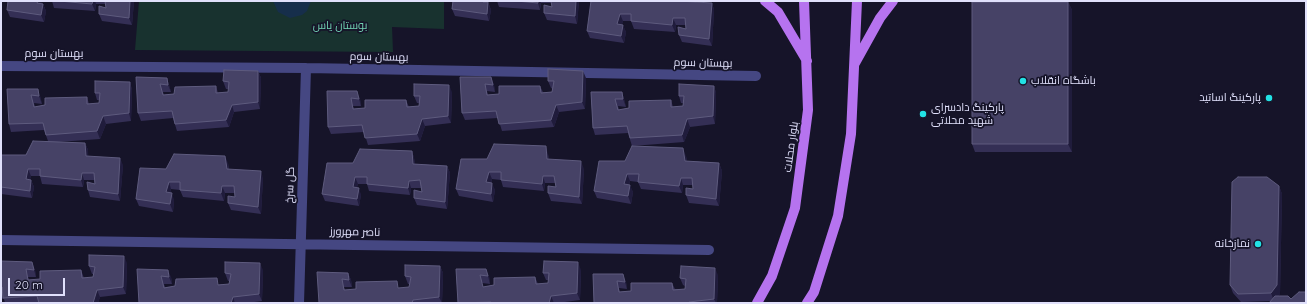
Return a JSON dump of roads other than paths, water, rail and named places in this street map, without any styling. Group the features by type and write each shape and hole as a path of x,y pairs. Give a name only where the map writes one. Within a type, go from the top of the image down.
{"main road":[{"path":"765,1 778,12 808,63"},
{"name":"بلوار محلات","path":"757,303 772,276 795,208 808,110 808,63 804,1"},
{"path":"807,303 814,292 838,216 851,134 857,1"},
{"path":"854,65 880,18 893,1"}],"street":[{"name":"بهستان سوم","path":"1,66 306,68 756,76"},
{"name":"گل سرخ","path":"299,303 306,68"},
{"name":"ناصر مهرورز","path":"1,240 300,243 709,250"}],"water":[{"path":"273,1 311,1 307,11 302,15 290,18 278,12"}],"place":[{"name":"باشگاه انقلاب","path":"1023,81"},
{"name":"پارکینگ اساتید","path":"1269,98"},
{"name":"پارکینگ دادسرای شهید محلاتی","path":"923,114"},
{"name":"نمازخانه","path":"1258,244"}],"park label":[{"name":"بوستان یاس","path":"340,26"}]}
